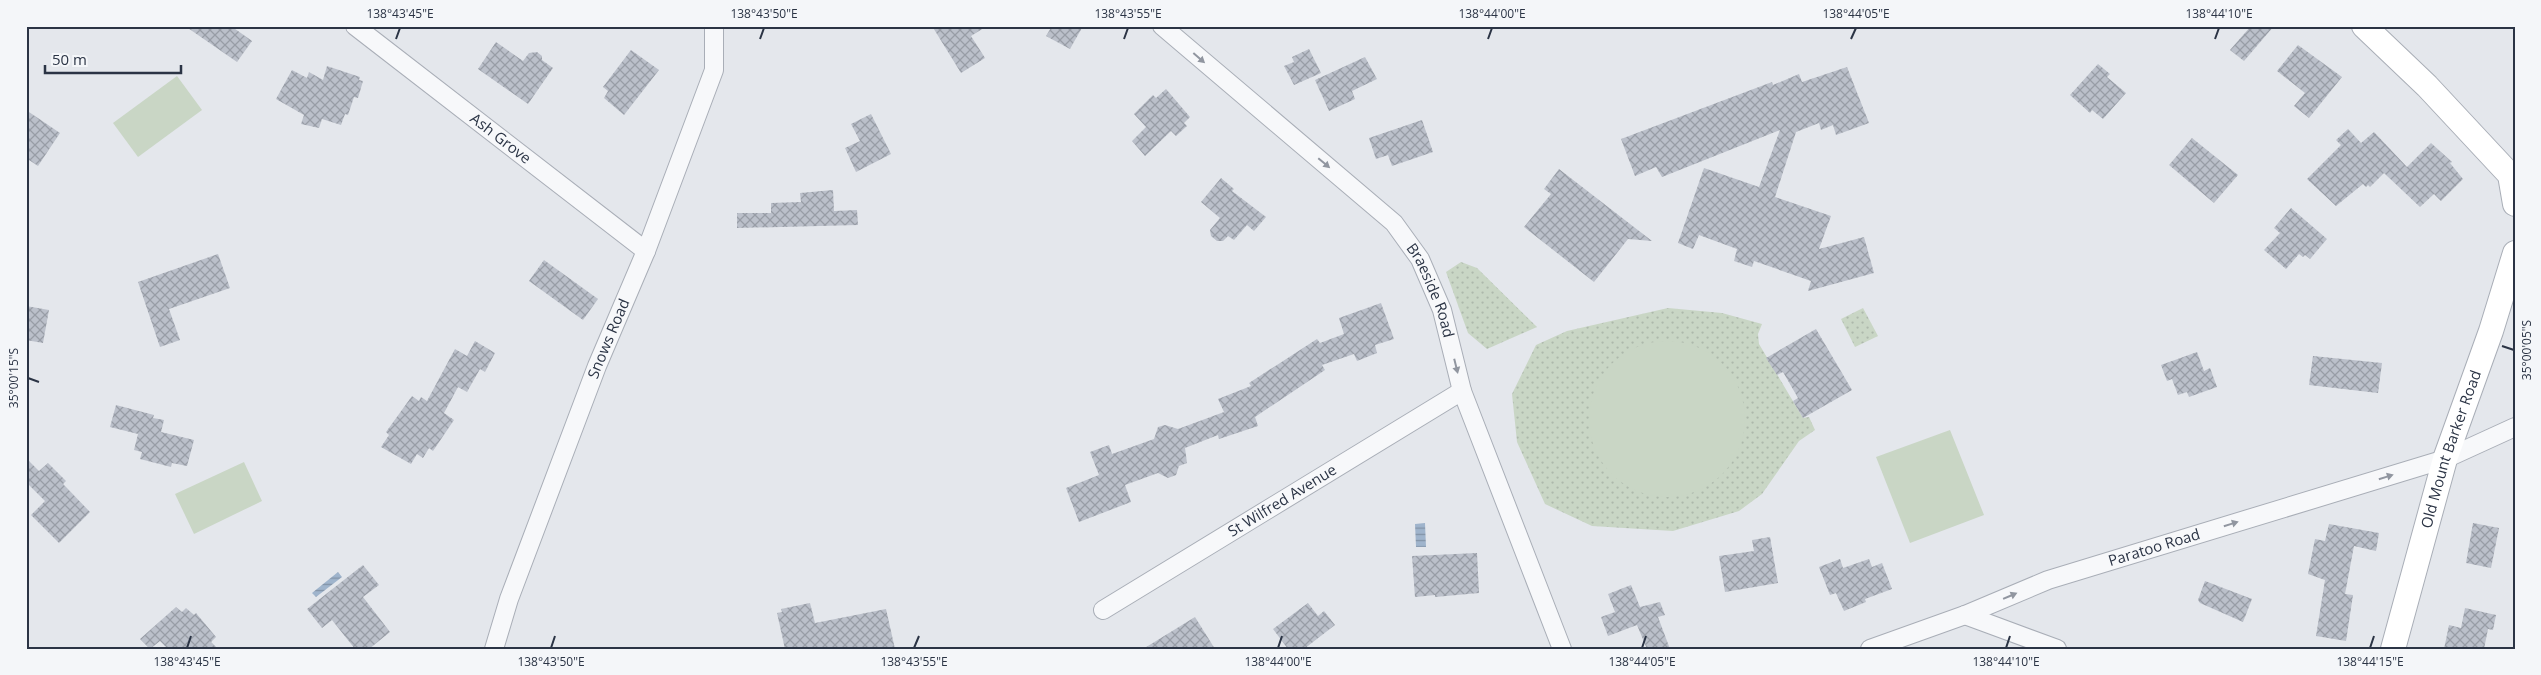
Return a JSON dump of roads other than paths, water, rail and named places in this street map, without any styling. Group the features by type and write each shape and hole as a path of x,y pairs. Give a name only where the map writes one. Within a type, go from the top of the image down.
{"main road":[{"path":"2364,26 2427,86 2510,175 2515,204"},
{"name":"Old Mount Barker Road","path":"2393,649 2445,459 2492,331 2515,253"}],"street":[{"name":"Ash Grove","path":"354,26 646,251"},
{"name":"Snows Road","path":"494,649 508,599 597,366 646,251 714,70 714,26"},
{"name":"Braeside Road","path":"1162,26 1394,223 1420,259 1442,310 1462,391 1562,649"},
{"name":"St Wilfred Avenue","path":"1103,610 1462,391"},
{"name":"Paratoo Road","path":"1870,649 1965,614 2048,580 2445,459 2515,427"},
{"path":"1965,614 2057,649"}],"water":[{"path":"1425,523 1426,547 1416,547 1415,524"},
{"path":"338,572 342,577 316,597 312,593"}]}
